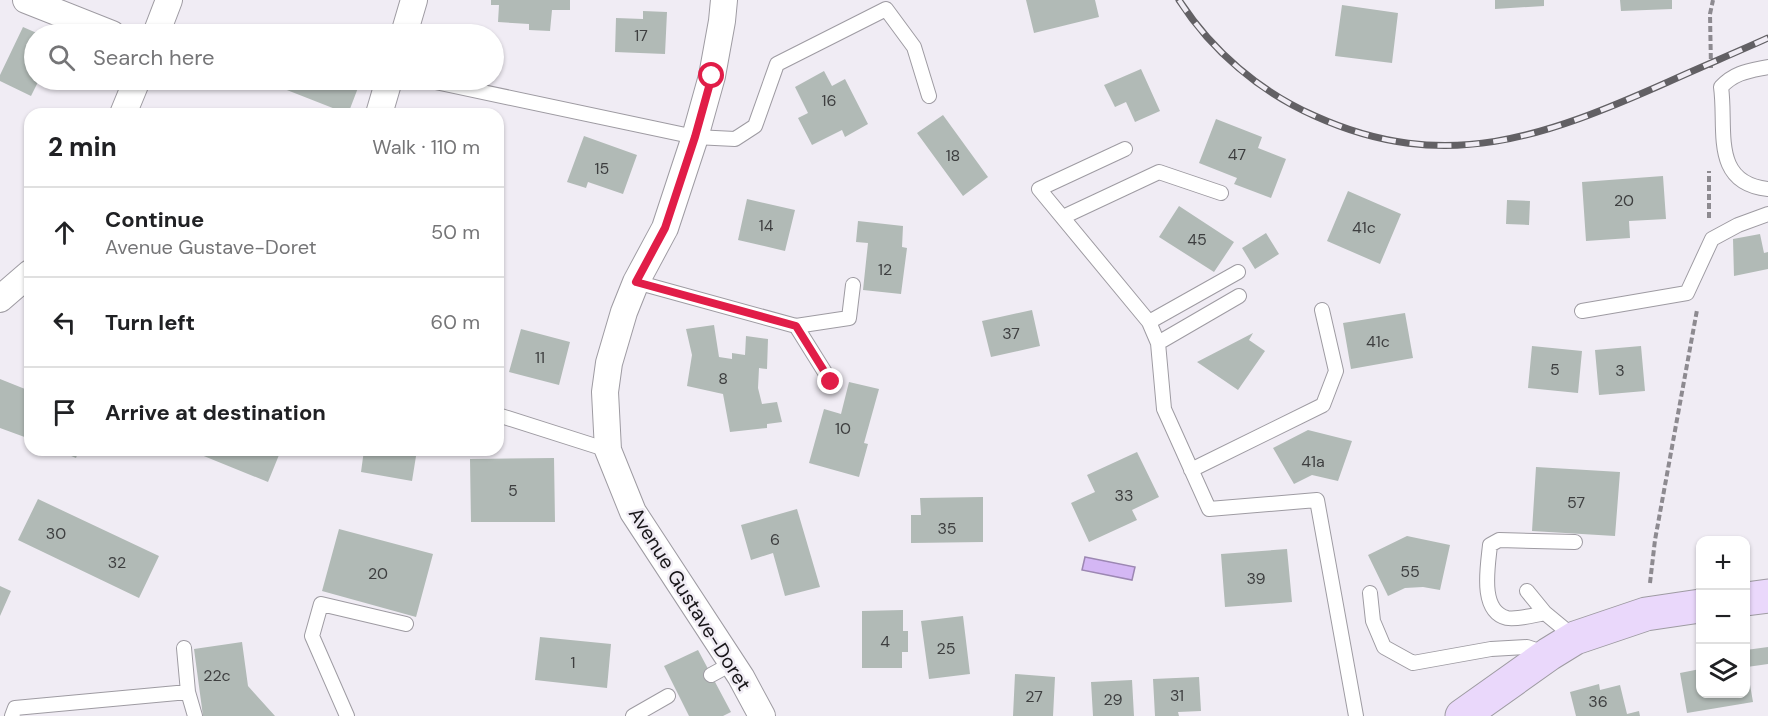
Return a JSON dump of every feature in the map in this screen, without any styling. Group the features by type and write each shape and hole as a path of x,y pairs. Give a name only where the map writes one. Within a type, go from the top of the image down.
{"main road":[{"path":"1750,598 1768,596"},
{"path":"1478,711 1562,646 1646,614 1696,607"}],"street":[{"path":"26,0 87,24"},
{"path":"160,24 169,0"},
{"path":"407,24 414,0"},
{"name":"Avenue Gustave-Doret","path":"724,0 712,76 695,137 665,228 636,282 624,312 609,363 605,392 608,450 633,512 722,669 762,716"},
{"path":"125,108 133,90"},
{"path":"381,108 387,90"},
{"path":"0,299 24,278"}],"lane":[{"path":"473,90 695,137 735,139 755,126 777,64 886,9 914,47 929,96"},
{"path":"1768,67 1741,72 1729,78 1721,87 1722,139 1730,168 1751,188 1768,189"},
{"path":"1125,149 1039,189 1149,322 1158,343 1164,409 1209,509 1317,500 1356,716"},
{"path":"1063,217 1159,172 1221,193"},
{"path":"1582,311 1687,293 1712,239 1738,225 1768,214"},
{"path":"1149,322 1238,272"},
{"path":"636,282 796,326 849,318 853,285"},
{"path":"1158,343 1239,296"},
{"path":"1191,470 1323,405 1336,371 1322,310"},
{"path":"796,326 831,382"},
{"path":"504,418 608,450"},
{"path":"1545,613 1508,618 1496,612 1489,598 1487,576 1490,546 1499,540 1575,542"},
{"path":"1370,593 1372,621 1384,647 1413,663 1491,649 1562,646 1545,613 1527,591"},
{"path":"347,716 312,636 321,604 406,624"},
{"path":"184,648 188,692 195,716"},
{"path":"12,716 15,708 188,692"},
{"path":"633,716 668,696"}],"path":[{"path":"1711,53 1710,14 1713,0"},
{"path":"1650,585 1655,540 1699,299 1687,293"}],"shaded area":[{"path":"1085,557 1135,567 1132,580 1082,570"}],"building":[{"path":"491,0 570,0 570,10 552,10 550,31 529,30 529,24 498,22 499,5 491,5"},
{"path":"1026,0 1095,0 1099,17 1034,33"},
{"path":"1495,0 1544,0 1544,6 1495,9"},
{"path":"1620,0 1672,0 1672,9 1621,11"},
{"path":"1342,5 1398,13 1392,63 1335,56"},
{"path":"643,11 667,12 665,54 615,52 616,18 643,19"},
{"path":"24,27 24,90 34,90 31,96 0,81 0,75"},
{"path":"1141,69 1160,111 1135,122 1126,102 1115,107 1104,85"},
{"path":"824,71 832,86 845,79 868,124 845,137 842,130 812,145 798,118 808,113 795,87"},
{"path":"287,90 357,90 350,108 333,108"},
{"path":"943,115 988,177 963,196 917,133"},
{"path":"1216,119 1262,137 1258,148 1286,159 1271,198 1234,184 1237,178 1199,163"},
{"path":"584,136 637,155 623,194 588,182 586,188 567,182"},
{"path":"1663,176 1666,219 1629,221 1630,238 1586,241 1582,182"},
{"path":"1348,191 1401,214 1380,264 1327,241"},
{"path":"747,199 795,210 785,251 738,240"},
{"path":"1507,200 1530,201 1529,225 1506,224"},
{"path":"1179,206 1234,242 1214,272 1159,237"},
{"path":"858,221 903,226 902,247 907,248 901,294 863,290 868,243 856,242"},
{"path":"1266,233 1279,254 1255,269 1242,248"},
{"path":"1760,234 1764,253 1768,252 1768,269 1734,276 1733,239"},
{"path":"1032,310 1040,346 991,357 982,321"},
{"path":"1405,313 1413,358 1351,369 1343,323"},
{"path":"714,325 719,357 732,359 732,353 745,355 746,336 768,339 767,369 759,368 758,388 762,404 777,402 782,422 767,424 767,428 730,432 723,394 687,386 692,355 686,329"},
{"path":"521,329 570,342 559,385 509,372"},
{"path":"1253,333 1249,340 1265,351 1238,390 1197,362"},
{"path":"1532,346 1582,351 1578,393 1528,388"},
{"path":"1641,346 1645,391 1599,395 1595,350"},
{"path":"0,379 24,389 24,437 0,428"},
{"path":"849,382 879,389 864,443 868,444 859,477 809,463 824,409 841,414"},
{"path":"1308,430 1352,441 1338,481 1312,475 1294,484 1273,448"},
{"path":"1137,452 1159,497 1132,510 1137,520 1089,542 1071,503 1095,492 1087,475"},
{"path":"204,456 279,456 268,482"},
{"path":"363,456 416,456 412,481 361,472"},
{"path":"554,458 555,522 471,522 470,459"},
{"path":"1536,467 1620,472 1615,536 1532,531"},
{"path":"983,497 983,542 911,543 911,515 921,515 920,498"},
{"path":"38,499 159,556 139,598 18,540"},
{"path":"797,509 820,587 785,596 773,553 751,560 741,525"},
{"path":"339,529 433,554 416,617 322,591"},
{"path":"1407,536 1450,545 1440,590 1423,587 1405,588 1388,596 1368,555"},
{"path":"1287,549 1292,602 1225,607 1221,554"},
{"path":"0,586 11,591 0,616"},
{"path":"903,610 903,631 908,631 908,652 902,652 902,668 862,668 862,611"},
{"path":"963,616 970,674 929,679 921,621"},
{"path":"540,637 611,644 607,688 535,680"},
{"path":"242,642 248,686 275,716 203,716 194,649"},
{"path":"1768,647 1768,664 1750,667 1750,649"},
{"path":"698,650 731,712 723,716 689,716 664,666"},
{"path":"1696,670 1696,698 1750,698 1750,684 1753,702 1687,713 1680,673"},
{"path":"1015,674 1055,677 1053,716 1013,716"},
{"path":"1199,677 1201,711 1178,712 1179,716 1155,716 1153,679"},
{"path":"1132,680 1134,716 1093,716 1091,682"},
{"path":"1599,684 1600,690 1620,685 1627,714 1639,711 1640,716 1576,716 1570,692"}],"railway":[{"path":"1179,0 1192,19 1222,53 1275,95 1315,116 1363,134 1408,143 1452,145 1495,141 1537,132 1623,101 1768,38"}],"route":[{"path":"712,76 665,228 636,282 796,326 831,382"}]}
